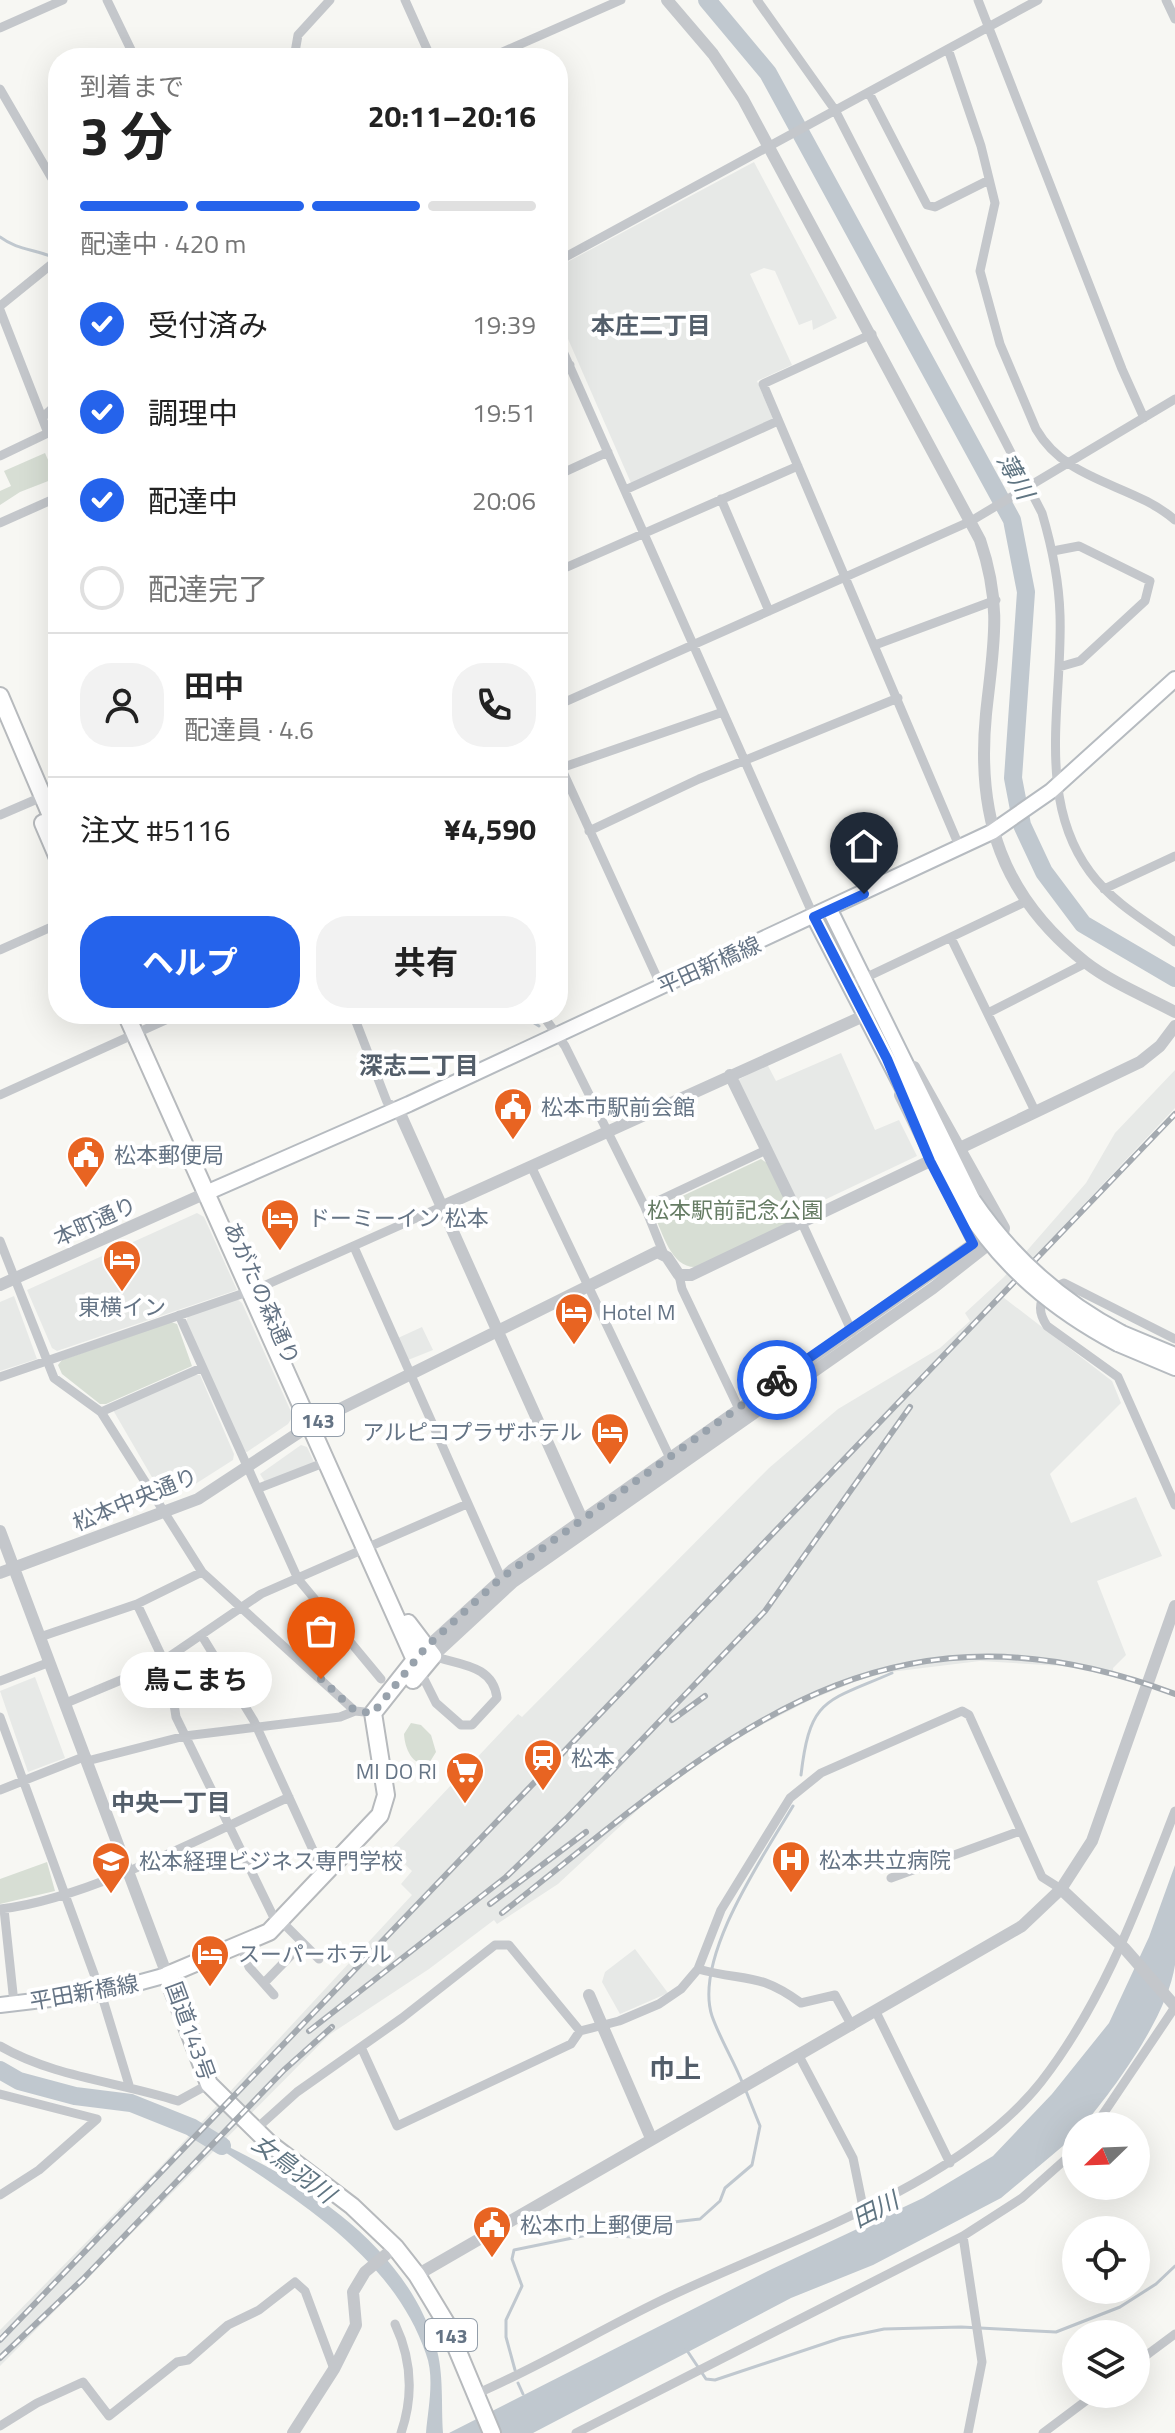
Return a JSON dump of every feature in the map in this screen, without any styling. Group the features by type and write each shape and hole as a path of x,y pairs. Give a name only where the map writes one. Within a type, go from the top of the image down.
{"highway":[{"path":"0,696 44,796"},
{"path":"0,723 44,796"},
{"name":"あがたの森通り","path":"139,1026 370,1548"},
{"name":"あがたの森通り","path":"314,1423 326,1462 424,1658"},
{"path":"376,1719 424,1658"},
{"name":"国道143号","path":"376,1719 385,1807 279,1922 241,1946 167,1975 209,2084 255,2130 352,2206 417,2275 446,2323 492,2433"}],"main road":[{"name":"平田新橋線","path":"211,1191 559,1035 996,830 1053,789 1175,679"},
{"path":"830,910 898,1045 968,1203"},
{"path":"814,917 887,1059 968,1203 1043,1280 1120,1338 1175,1368"},
{"path":"1120,1338 1175,1355"},
{"name":"平田新橋線","path":"7,2004 101,1993 167,1975"}],"street":[{"path":"0,28 63,0"},
{"path":"107,0 130,48"},
{"path":"296,48 298,35 330,0"},
{"path":"406,0 427,48"},
{"path":"512,48 621,0"},
{"path":"667,0 713,54 772,144 872,334 975,519 996,600 983,780 996,830 1025,902 1049,930 1086,963 1175,1012"},
{"path":"757,0 832,112 1028,489 1053,551 1060,615 1053,789 1078,854 1104,889 1175,942"},
{"path":"978,0 1144,418"},
{"path":"568,256 1038,0"},
{"path":"1166,0 1175,19"},
{"path":"948,49 995,203 980,271 996,331 1036,429 1043,441 1069,465 1158,506 1175,520"},
{"path":"0,89 48,172"},
{"path":"869,93 927,205 935,207 989,180"},
{"path":"0,456 48,433 0,308 48,268"},
{"path":"872,334 763,384 960,848"},
{"path":"568,361 814,917"},
{"path":"568,701 975,519 1175,399"},
{"path":"44,416 48,412"},
{"path":"625,490 778,421"},
{"path":"568,470 608,452"},
{"path":"568,567 798,466"},
{"path":"721,499 769,611"},
{"path":"0,523 48,501"},
{"path":"1053,551 1079,546 1150,581 1145,601 1080,661 1059,667"},
{"path":"875,645 996,600"},
{"path":"589,831 744,760 898,698"},
{"path":"568,763 723,712"},
{"path":"568,786 661,986"},
{"path":"0,815 44,796"},
{"path":"1104,889 1175,856"},
{"path":"850,985 1025,902"},
{"path":"0,950 48,928"},
{"path":"951,938 1035,1111"},
{"path":"988,1013 1086,963"},
{"path":"0,1377 254,1290 879,1009"},
{"path":"357,1024 387,1102 398,1109 584,1524"},
{"path":"550,1024 559,1035 608,1132 663,1252 679,1275 682,1289 744,1420"},
{"path":"0,1095 139,1026"},
{"path":"960,1148 1140,1062 1160,1046 1175,1026"},
{"path":"424,1658 501,1578 672,1463 744,1420 854,1343 1004,1228 916,1069 898,1045"},
{"path":"887,1059 930,1161 976,1249"},
{"path":"730,1075 852,1328 854,1343"},
{"path":"645,1207 766,1150"},
{"path":"679,1275 691,1275 930,1161"},
{"path":"531,1166 672,1463"},
{"name":"本町通り","path":"0,1285 211,1191"},
{"path":"0,1241 54,1378 101,1412 202,1572 355,1711 376,1719"},
{"path":"354,1247 501,1578"},
{"name":"松本中央通り","path":"0,1573 198,1499 314,1423 588,1286 663,1252"},
{"path":"672,1463 738,1407 852,1328 957,1263"},
{"path":"1175,1339 1064,1283 1047,1292 1040,1302 1040,1316 1047,1326 1118,1377 1175,1505"},
{"path":"179,1315 245,1468 259,1488 298,1579 381,1679"},
{"path":"101,1412 201,1368"},
{"path":"259,1488 326,1462"},
{"path":"66,1703 164,1661 261,1594 467,1504"},
{"path":"424,1658 584,1524"},
{"path":"0,1531 167,1975"},
{"path":"40,1637 137,1604 202,1572"},
{"path":"137,1604 169,1672 176,1717 229,1826 279,1922 319,1959"},
{"path":"417,2275 1022,1926 1061,1889 1092,1841 1175,1606"},
{"path":"202,1636 257,1727 325,1875"},
{"path":"424,1658 475,1665 496,1687 497,1698 472,1725 461,1725 436,1703 424,1658"},
{"path":"0,1681 50,1662"},
{"path":"0,1790 86,1758 185,1736 340,1717 355,1711"},
{"path":"361,2047 397,2126 571,2044 580,2031 604,2026 669,1998 698,1969 721,1910 790,1798 821,1773 962,1711 969,1715 1042,1877 1061,1889 1123,1947 1174,2005 1104,2112"},
{"path":"0,1717 101,1993 129,2085"},
{"path":"7,2004 2,1909 64,1893 127,1869 289,1797"},
{"path":"477,2396 660,2301 813,2234 950,2163 995,2128 1040,2083 1091,2008 1123,1947 1175,1811"},
{"path":"891,1878 1020,1831"},
{"path":"264,1983 303,1943"},
{"path":"255,2130 297,2092 495,1945 509,1945 580,2031"},
{"path":"241,1946 244,1959 274,1995"},
{"path":"698,1969 754,1977 777,1985 801,2003 835,1995 852,2026"},
{"path":"589,1995 651,2138"},
{"path":"876,2012 950,2163"},
{"path":"0,2046 36,2063 129,2085 178,2101 209,2084"},
{"path":"798,2054 853,2158 863,2207"},
{"path":"0,2094 97,2119 39,2170 0,2195"},
{"path":"576,2433 963,2236 1022,2198 1062,2162"},
{"path":"963,2236 982,2362 968,2433"},
{"path":"293,2433 334,2369 356,2325 353,2292 365,2272 392,2250"},
{"path":"0,2426 37,2403 83,2382 109,2416 177,2362 188,2360 228,2325 259,2310 295,2282 305,2291 334,2369"},
{"path":"395,2324 406,2350 410,2384 401,2433"},
{"path":"1150,2353 1175,2334"},
{"path":"1043,2433 1076,2408"}],"shaded area":[{"path":"754,162 837,318 813,330 812,320 799,325 775,271 764,268 750,274 792,365 757,381 773,419 631,483 568,339 568,262"},
{"path":"841,1053 875,1130 899,1120 917,1156 801,1211 738,1080 767,1064 776,1081"},
{"path":"1175,1070 1175,1108 999,1294 1112,1381 1121,1403 1050,1474 1071,1523 1136,1497 1162,1556 1097,1581 1126,1655 1113,1668 1114,1677 1078,1667 980,1661 874,1674 810,1700 727,1743 644,1804 558,1884 497,1924 494,1920 429,1969 329,2035 0,2366 0,2330 162,2165 412,1895 401,1884 412,1871 390,1850 518,1714 522,1717 769,1468 838,1409 940,1348 970,1321 965,1313 1004,1277 1086,1183 1115,1133"},
{"path":"197,1213 204,1217 237,1290 57,1351 52,1348 27,1290"},
{"path":"14,1296 37,1359 0,1371 0,1302"},
{"path":"237,1299 242,1303 293,1416 288,1424 247,1452 241,1450 186,1322 188,1316"},
{"path":"422,1327 433,1350 408,1360 398,1338"},
{"path":"200,1375 234,1454 233,1460 189,1488 164,1498 113,1410"},
{"path":"301,1445 307,1447 315,1464 265,1482 260,1474"},
{"path":"35,1677 65,1758 28,1772 0,1691"},
{"path":"1175,1865 1175,1965 1162,2006 1151,2028 1125,2071 1094,2112 1062,2112 1062,2147 1001,2198 873,2265 791,2298 533,2433 449,2433 772,2269 923,2198 993,2156 1052,2094 1109,2023 1149,1937"},
{"path":"635,1949 668,1993 620,2014 602,1982 605,1972"},
{"path":"190,2129 228,2146 303,2188 370,2241 397,2272 420,2308 439,2357 443,2433 426,2433 429,2363 409,2316 386,2283 359,2252 328,2224"}],"green space":[{"path":"45,453 48,460 48,481 20,492 0,505 0,491 11,486 4,471"},
{"name":"松本駅前記念公園","path":"761,1159 767,1163 793,1215 791,1222 696,1267 680,1262 669,1248 654,1215 657,1208"},
{"path":"171,1322 177,1324 192,1366 106,1404 100,1404 62,1374 58,1365 62,1360"},
{"path":"411,1723 421,1725 431,1735 436,1752 428,1765 414,1759 408,1750 404,1734"},
{"path":"47,1862 55,1891 0,1904 0,1879"}],"waterway":[{"name":"薄川","path":"707,0 768,73 1012,520 1026,592 1013,778 1022,825 1044,872 1083,924 1175,978"},
{"path":"0,237 48,256"},
{"path":"801,1775 805,1749 816,1716 837,1697 892,1673"},
{"path":"743,2084 712,2016 709,1992 713,1966 734,1908 793,1806"},
{"name":"女鳥羽川","path":"0,2070 19,2081 75,2096 131,2103 191,2127 222,2146"},
{"path":"515,2370 506,2337 506,2320 522,2286 512,2259 514,2250 592,2234 632,2237 665,2223 700,2219 720,2201 725,2188 752,2165 760,2126 746,2091"},
{"path":"686,2349 706,2379 715,2380 841,2338 884,2329 961,2327 1056,2332 1120,2307 1156,2284 1175,2266"},
{"path":"518,2383 523,2394"}],"railway":[{"path":"0,2340 1175,1114"},
{"path":"309,2031 506,1877 567,1818 765,1611 910,1407"},
{"path":"502,1913 657,1790 732,1739 808,1697 889,1669 975,1657 1069,1664 1175,1694"},
{"path":"672,1720 705,1696"},
{"path":"490,1904 586,1832"},
{"path":"0,2358 83,2279 284,2070 332,2027"}],"way so far":[{"path":"321,1679 355,1711 373,1713 426,1647 501,1578 777,1380"}],"place":[{"name":"松本市駅前会館","path":"513,1141"},
{"name":"松本郵便局","path":"86,1189"},
{"name":"ドーミーイン 松本","path":"280,1252"},
{"name":"東横イン","path":"122,1293"},
{"name":"Hotel M","path":"574,1346"},
{"name":"アルピコプラザホテル","path":"610,1466"},
{"name":"鳥こまち","path":"321,1679"},
{"name":"松本","path":"543,1792"},
{"name":"MI DO RI","path":"465,1805"},
{"name":"松本共立病院","path":"791,1894"},
{"name":"松本経理ビジネス専門学校","path":"111,1895"},
{"name":"スーパーホテル","path":"210,1988"},
{"name":"松本巾上郵便局","path":"492,2259"}],"district":[{"name":"本庄二丁目","path":"651,325"},
{"name":"深志二丁目","path":"419,1065"},
{"name":"中央一丁目","path":"171,1802"},
{"name":"巾上","path":"675,2068"}],"route":[{"path":"777,1380 973,1244 930,1161 897,1089 887,1059 814,917 864,894"}],"water label":[{"name":"田川","path":"875,2209"}]}
